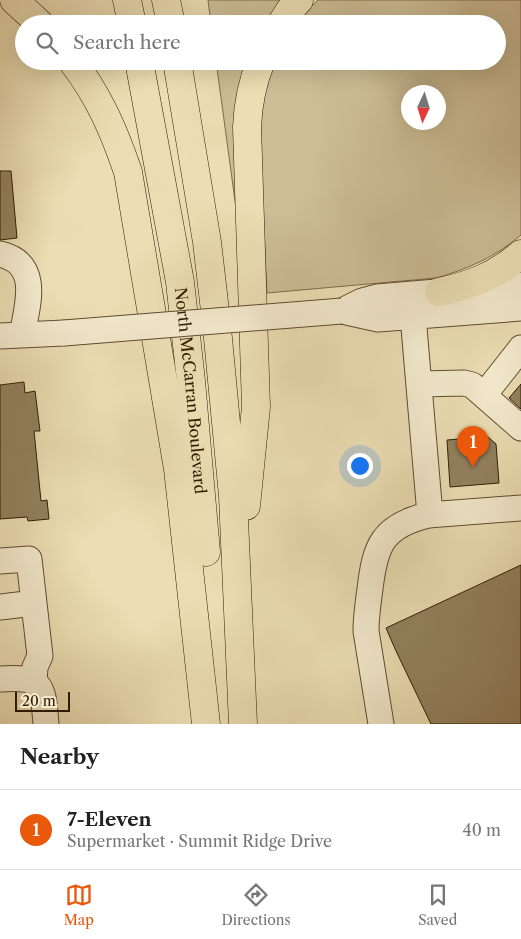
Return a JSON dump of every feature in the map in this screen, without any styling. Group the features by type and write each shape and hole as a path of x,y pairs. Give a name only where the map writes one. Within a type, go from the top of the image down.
{"main road":[{"path":"14,0 30,15"},
{"path":"127,0 130,15"},
{"path":"166,0 169,15"},
{"path":"289,15 300,0"},
{"path":"78,70 101,105 115,135 128,172 178,469 207,724"},
{"name":"North McCarran Boulevard","path":"141,70 180,282 191,381 212,652 207,724"},
{"name":"North McCarran Boulevard","path":"179,70 207,242 217,328 233,496 243,724"},
{"path":"237,587 256,407 247,127 248,105 258,70"},
{"path":"439,292 477,282 495,273 521,254"}],"street":[{"path":"0,254 11,258 19,264 29,281 28,299 11,336 342,311 378,319 521,308"},
{"path":"342,311 362,301 377,297 521,285"},
{"path":"414,316 430,515"},
{"path":"484,396 521,348"},
{"path":"418,384 464,383 472,385 521,428"},
{"path":"381,724 366,631 366,618 375,554 388,534 413,518 521,508"},
{"path":"0,561 29,559 40,656 35,667 34,683"},
{"path":"0,607 34,603"},
{"path":"0,679 16,678 29,680 38,686 44,695 46,724"}],"shaded area":[{"path":"208,0 289,0 278,15 210,15"},
{"path":"318,0 521,0 521,235 501,250 481,261 459,271 436,278 267,293 259,127 266,85 272,70 506,70 506,15 304,15"},
{"path":"217,70 252,70 241,245"}],"building":[{"path":"0,171 11,171 17,238 0,240"},
{"path":"24,382 25,393 35,391 40,431 34,431 41,501 47,500 49,519 28,521 27,517 0,519 0,385"},
{"path":"521,384 521,409 509,398"},
{"path":"488,437 496,444 499,483 450,487 447,440"},
{"path":"521,565 521,724 431,724 386,628"}],"place":[{"name":"7-Eleven","path":"473,467"}]}
